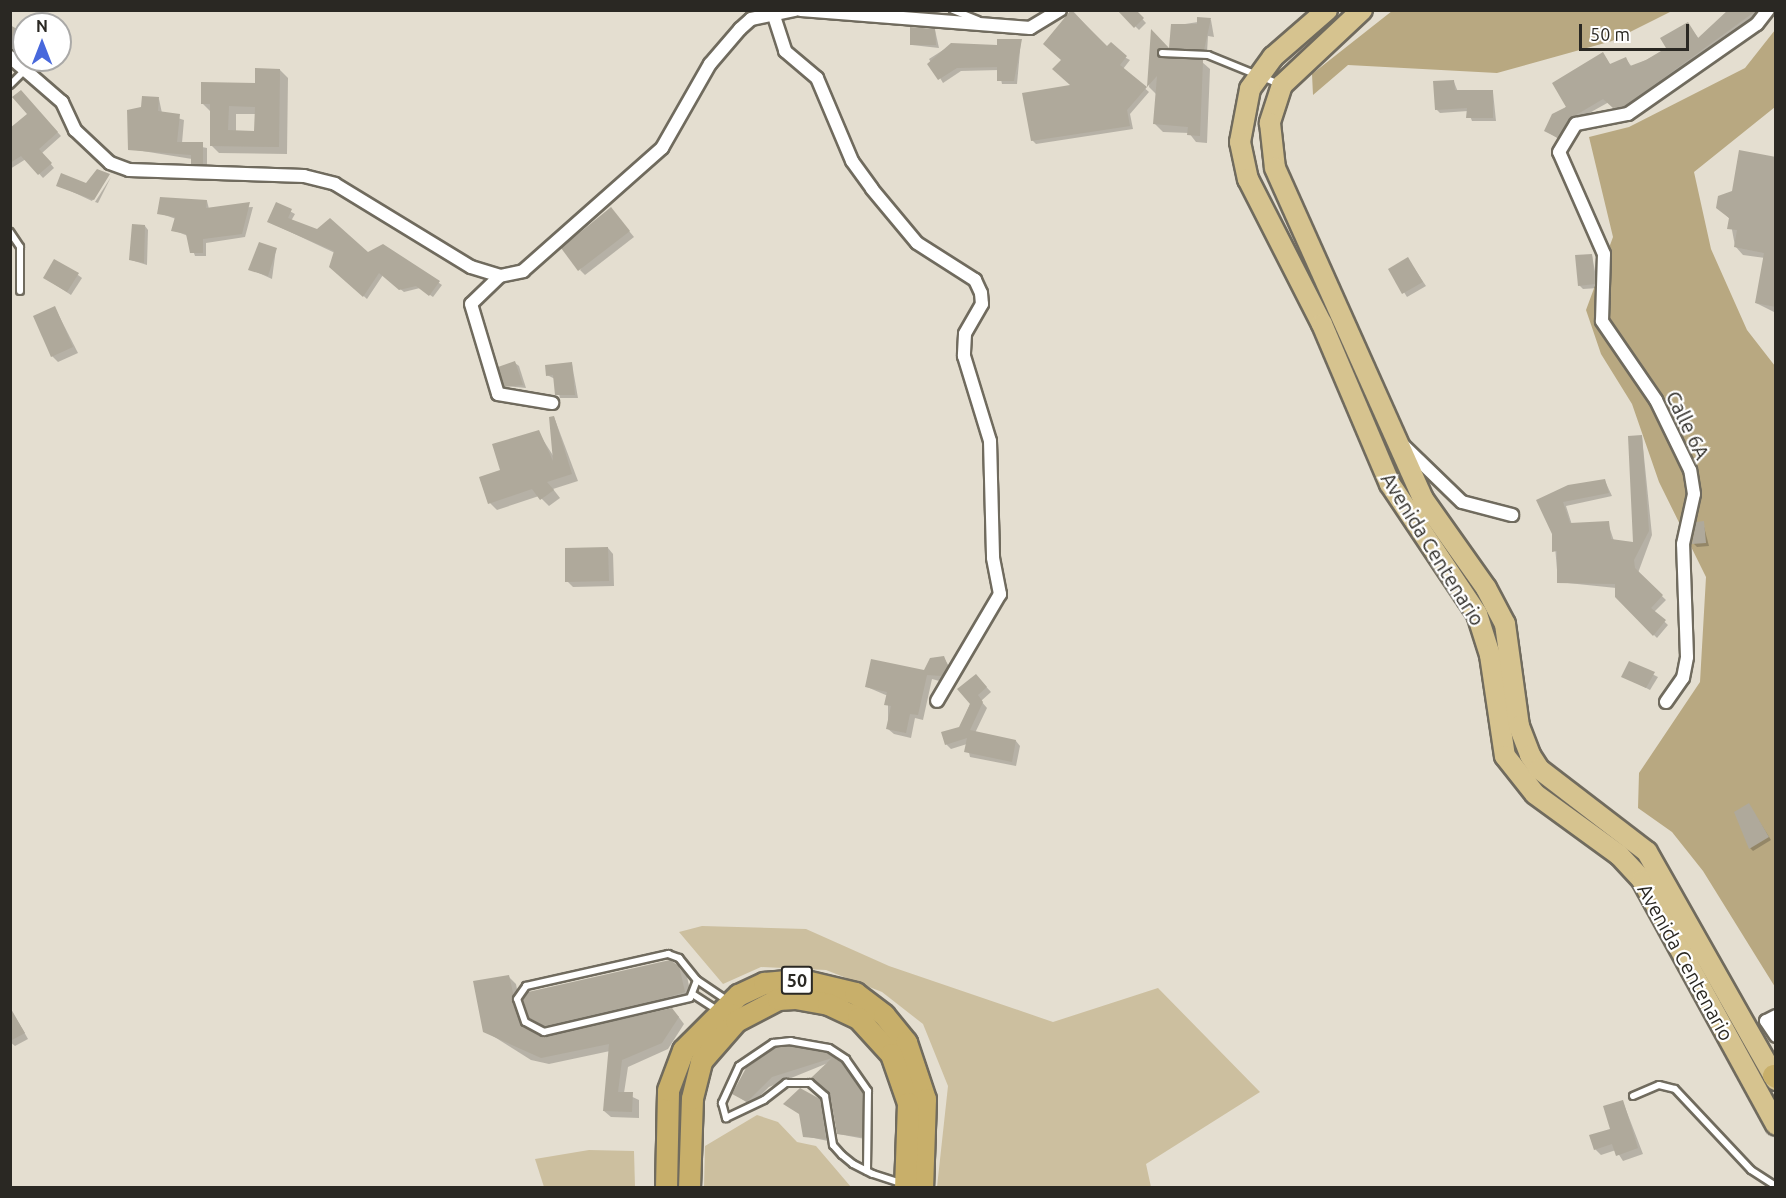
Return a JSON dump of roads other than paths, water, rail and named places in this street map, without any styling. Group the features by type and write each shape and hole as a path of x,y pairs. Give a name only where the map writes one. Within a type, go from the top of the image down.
{"highway":[{"name":"50","path":"666,1188 670,1079 683,1050 723,1006 764,983 801,980 855,993 884,1015 906,1042 921,1078 927,1122 910,1186"},
{"name":"50","path":"689,1188 692,1098 701,1061 736,1021 778,999 795,998 828,1004 858,1018 891,1054 908,1103 910,1186"}],"main road":[{"name":"Avenida Centenario","path":"1327,10 1258,73 1240,127 1248,179 1322,324 1390,484 1477,614 1490,655 1505,756 1535,794 1619,855 1642,880 1776,1125"},
{"name":"Avenida Centenario","path":"1362,10 1282,85 1270,123 1275,168 1393,438 1423,499 1505,624 1519,726 1530,755 1539,769 1647,852 1773,1071"}],"street":[{"path":"552,403 498,394 471,304 500,276 524,270 662,148 725,44 751,19 795,10"},
{"path":"801,10 1039,26 1060,10"},
{"name":"Calle 6A","path":"1666,702 1683,678 1687,657 1683,544 1694,494 1690,470 1656,400 1602,321 1604,254 1559,152 1565,135 1593,117 1629,114 1711,58 1768,10"},
{"path":"773,13 785,51 817,78 852,161 872,189 917,243 975,280 981,293 982,303 965,334 964,356 990,441 993,558 1000,594 937,701"},
{"path":"32,72 62,102 75,130 110,163 129,170 304,176 335,184 471,267 500,276"},
{"path":"1393,438 1416,453 1462,502 1512,515"},
{"path":"1776,1016 1766,1021 1776,1036"}],"lane":[{"path":"953,10 987,23"},
{"path":"1162,53 1208,55 1258,73 1282,85"},
{"path":"10,86 23,72"},
{"path":"10,232 20,247 20,291"},
{"path":"668,954 679,958 723,1006 694,995 539,1032 527,1026 517,999 526,986 668,954"},
{"path":"694,995 697,980"},
{"path":"867,1171 868,1091 846,1059 829,1048 791,1041 773,1043 739,1065 722,1103 726,1118 764,1100 786,1083 810,1083 829,1107 834,1145 867,1171 910,1186"},
{"path":"1633,1096 1659,1085 1675,1089 1751,1170 1776,1186"}]}
